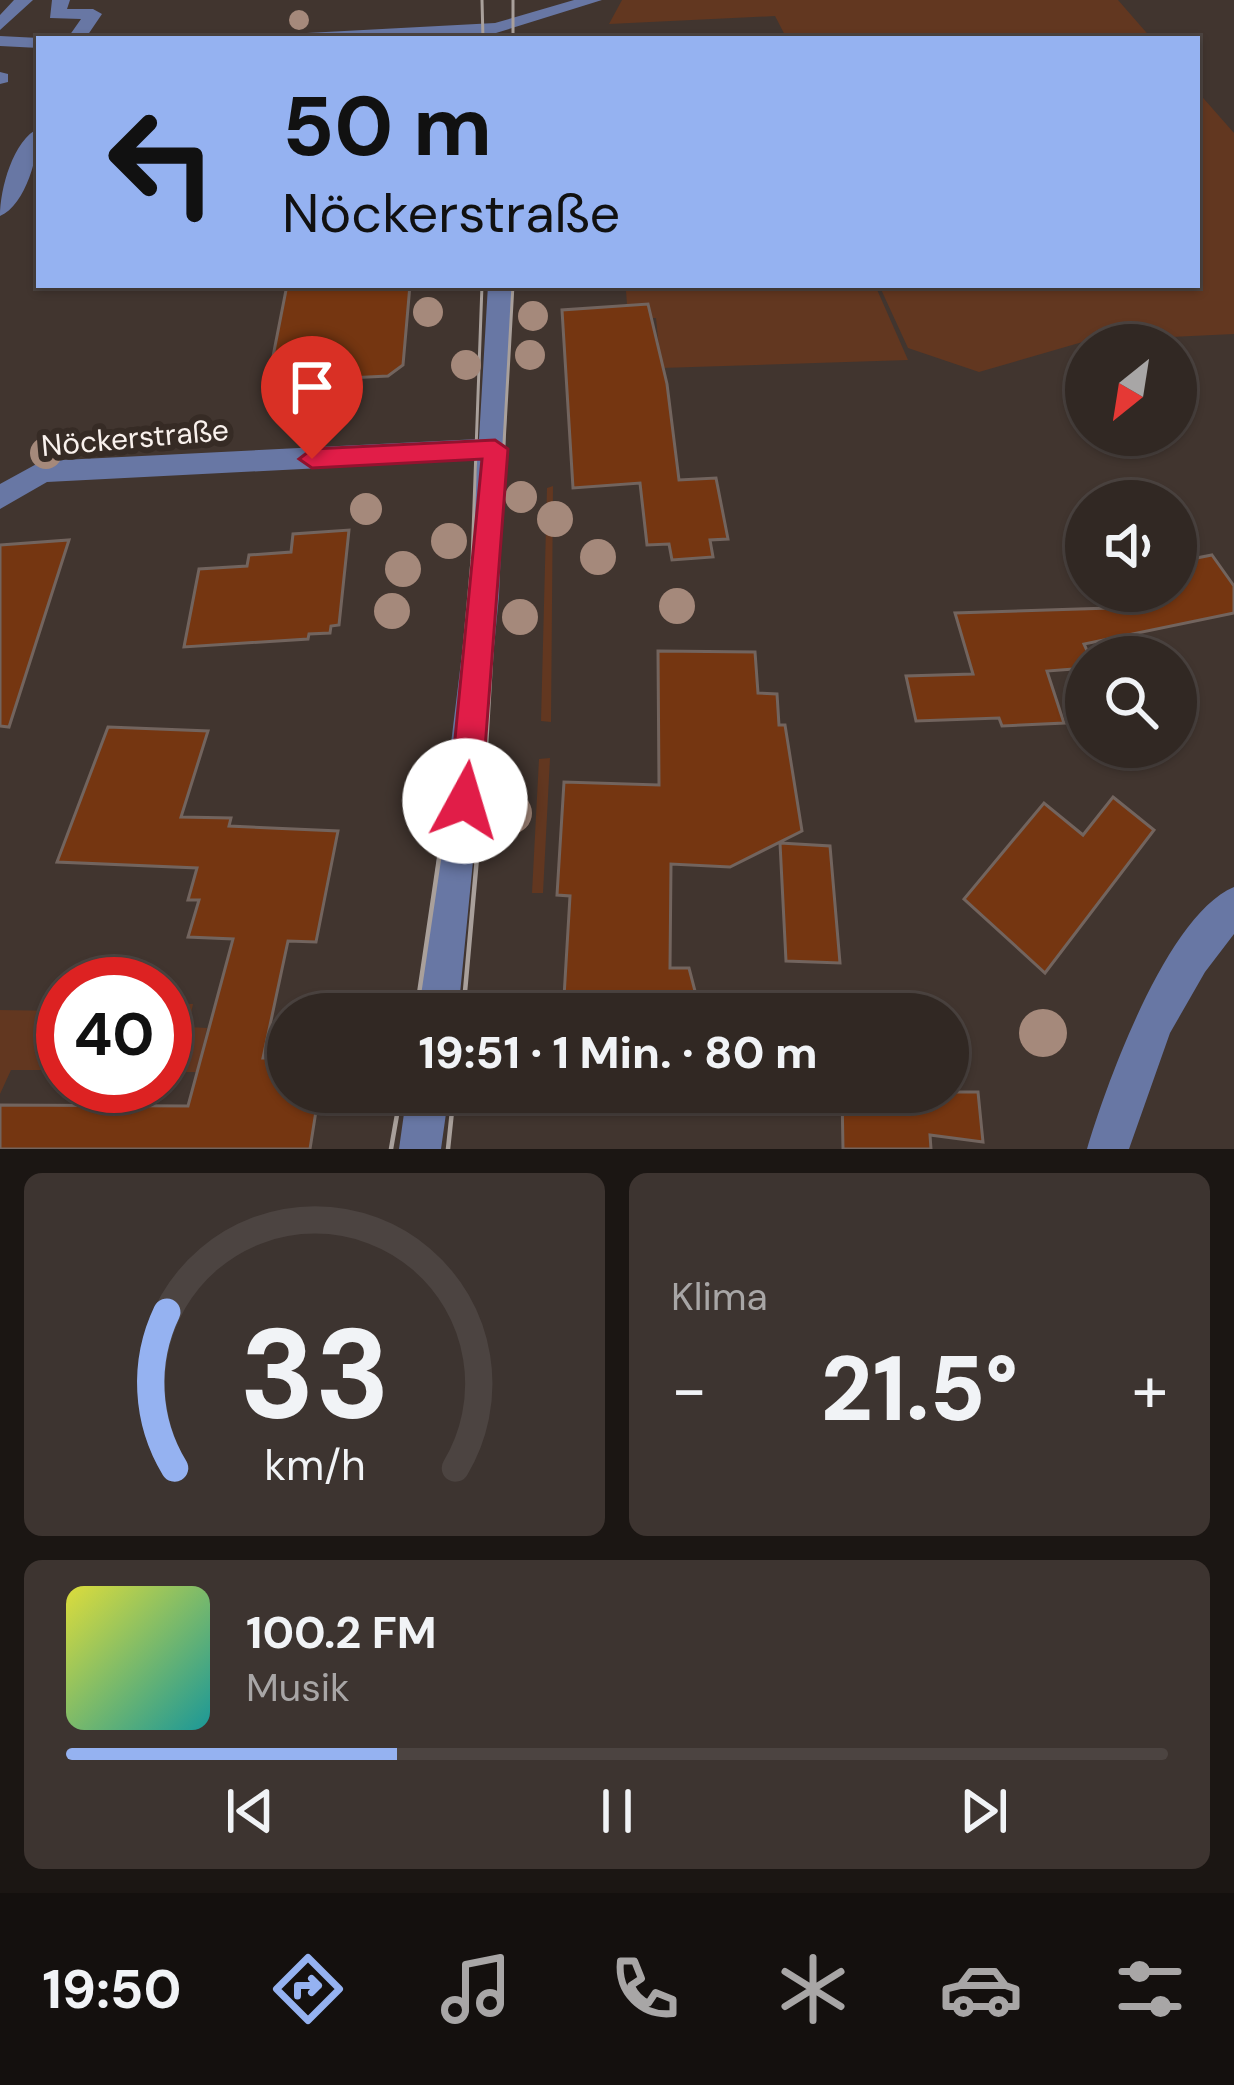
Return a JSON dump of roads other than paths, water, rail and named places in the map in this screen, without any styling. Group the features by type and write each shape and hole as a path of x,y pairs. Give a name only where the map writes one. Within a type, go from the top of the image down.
{"street":[{"path":"0,25 24,0"},
{"path":"61,0 56,14 93,14 78,36"},
{"path":"496,34 497,0"},
{"path":"413,36 496,34 593,0"},
{"path":"0,40 36,43"},
{"path":"0,209 10,170 36,138"},
{"path":"442,993 470,763 495,449 500,288"},
{"name":"Nöckerstraße","path":"0,498 42,472 495,449"},
{"path":"1108,1149 1129,1087 1168,1003 1212,928 1234,907"},
{"path":"420,1149 425,1113"}],"tram line":[{"path":"482,0 483,36"},
{"path":"513,0 513,36"},
{"path":"454,760 472,560 482,288"},
{"path":"486,760 513,288"},
{"path":"419,993 454,757"},
{"path":"465,993 486,757"},
{"path":"391,1149 397,1113"},
{"path":"448,1149 452,1113"}]}
